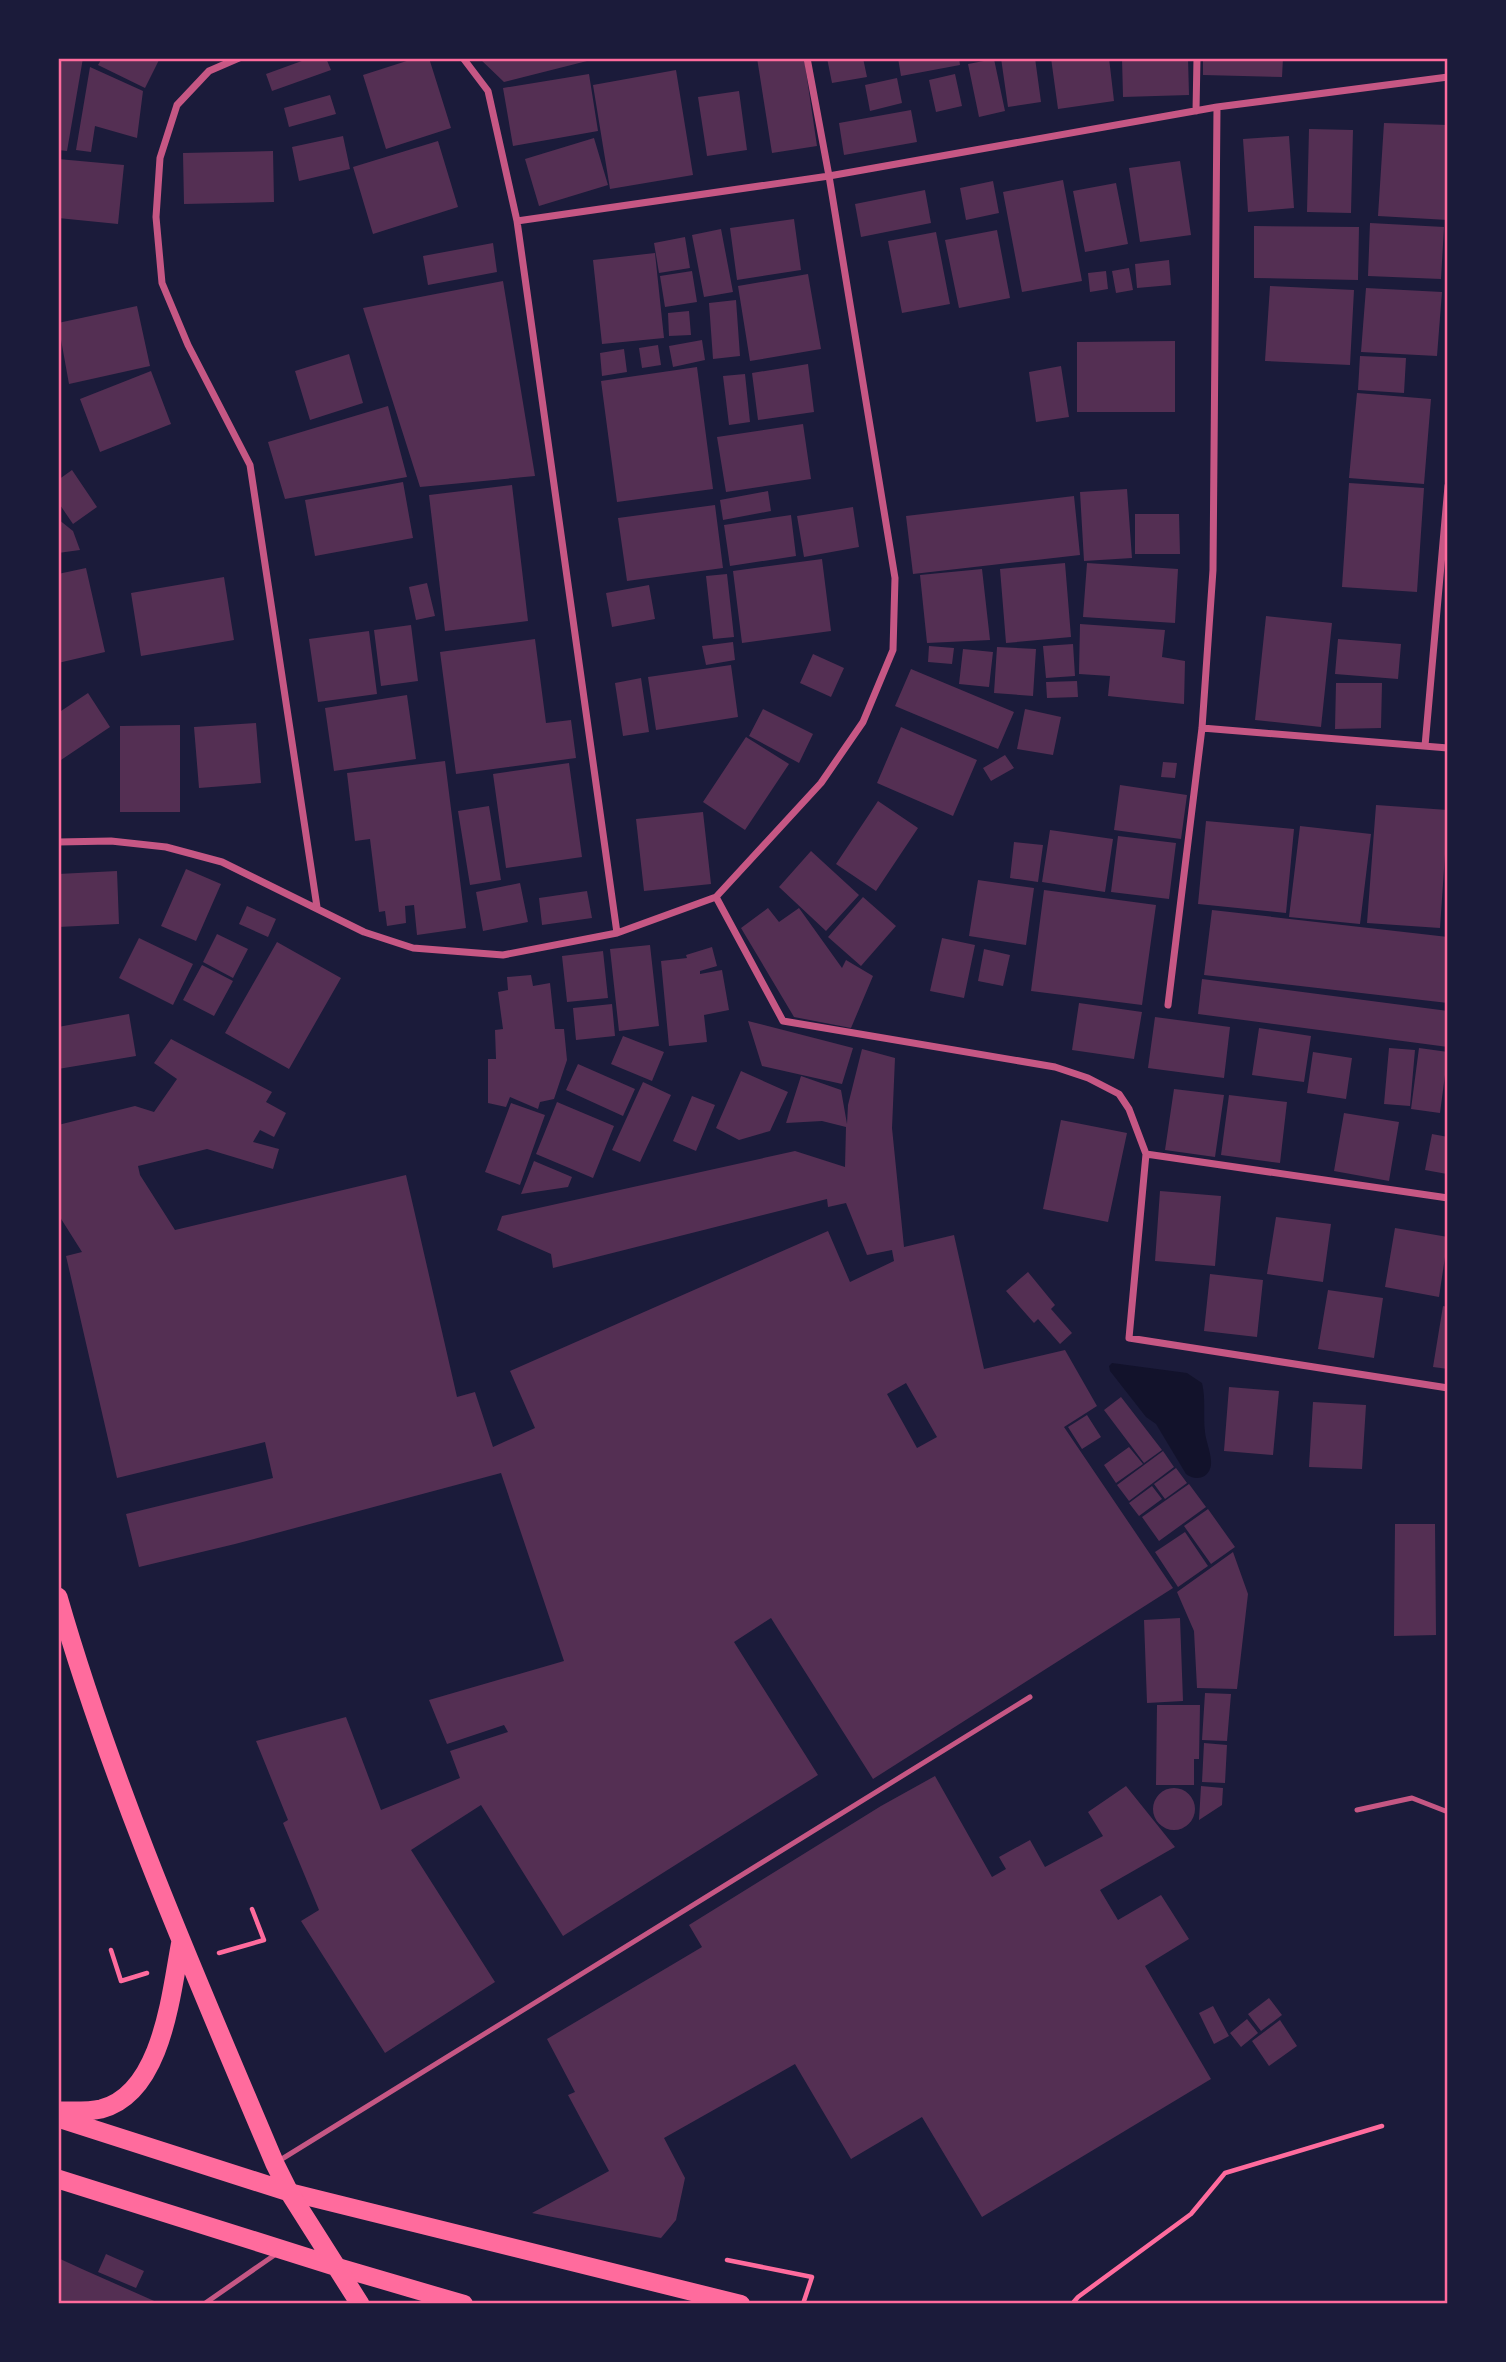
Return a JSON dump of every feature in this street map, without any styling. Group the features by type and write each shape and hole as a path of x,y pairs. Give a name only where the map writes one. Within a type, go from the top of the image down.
{"highway":[{"path":"58,1597 111,1762 181,1941 275,2164 289,2192 360,2304"},
{"path":"58,2111 100,2109 130,2094 147,2070 163,2032 181,1941"},
{"path":"58,2119 289,2192"},
{"path":"58,2179 334,2266"}],"main road":[{"path":"289,2192 741,2304"},
{"path":"334,2266 464,2304"}],"street":[{"path":"239,58 209,71 177,106 160,158 156,218 162,283 188,345 250,465 317,907"},
{"path":"463,58 488,91 517,221 617,933"},
{"path":"58,842 111,841 166,846 222,862 364,932 413,948 503,955 617,933 716,897 821,783 863,722 893,650 895,578 807,58"},
{"path":"1196,111 1197,58"},
{"path":"517,221 829,176 1216,107 1448,78"},
{"path":"1168,1004 1202,728 1213,570 1216,107"},
{"path":"1425,746 1448,486"},
{"path":"1202,728 1448,748"},
{"path":"716,897 783,1021 1055,1067 1088,1078 1119,1094 1129,1109 1146,1154 1129,1338 1448,1388"},
{"path":"1146,1154 1448,1198"}],"lane":[{"path":"275,2164 1030,1697"},
{"path":"1357,1810 1412,1798 1448,1812"},
{"path":"204,2304 282,2251"}],"path":[{"path":"252,1909 264,1940"},
{"path":"111,1950 121,1981"},
{"path":"1072,2304 1191,2214 1225,2173 1382,2126"},
{"path":"727,2260 812,2277 803,2304"}],"shaded area":[{"path":"1112,1363 1187,1373 1202,1383 1205,1432 1211,1461 1210,1470 1205,1476 1197,1478 1186,1474 1156,1424 1146,1417 1110,1371 1109,1366"}],"building":[{"path":"58,58 83,58 67,151 58,150"},
{"path":"102,58 160,58 145,88 98,65"},
{"path":"310,58 326,58 331,70 272,91 266,74"},
{"path":"416,58 429,58 451,128 386,149 363,75"},
{"path":"479,58 591,58 591,60 504,82"},
{"path":"757,58 804,58 817,146 772,153"},
{"path":"827,58 863,58 867,77 832,83"},
{"path":"898,58 959,58 960,65 901,76"},
{"path":"1001,58 1035,58 1041,102 1008,107"},
{"path":"1051,58 1109,58 1114,101 1058,109"},
{"path":"1122,58 1188,58 1189,95 1123,97"},
{"path":"1203,58 1283,58 1282,77 1203,75"},
{"path":"994,59 1005,111 979,117 968,64"},
{"path":"90,67 143,91 137,138 95,126 91,152 76,150"},
{"path":"676,70 693,175 610,189 593,85"},
{"path":"589,74 598,131 513,146 503,88"},
{"path":"955,74 962,106 936,112 929,80"},
{"path":"897,78 902,103 870,111 865,85"},
{"path":"739,91 747,150 707,156 698,97"},
{"path":"330,95 336,114 289,127 284,108"},
{"path":"911,110 917,142 844,155 839,123"},
{"path":"1384,123 1448,125 1448,220 1378,216"},
{"path":"1309,129 1353,130 1351,213 1307,212"},
{"path":"343,136 350,169 299,181 292,147"},
{"path":"1289,136 1294,208 1248,212 1243,139"},
{"path":"594,138 608,185 539,206 525,159"},
{"path":"438,141 458,207 373,234 353,167"},
{"path":"273,151 274,202 184,204 183,153"},
{"path":"58,159 124,165 118,224 58,218"},
{"path":"1180,161 1191,235 1140,242 1129,168"},
{"path":"1063,180 1082,281 1022,292 1003,192"},
{"path":"993,181 999,213 966,220 960,188"},
{"path":"1116,183 1128,244 1085,252 1073,191"},
{"path":"925,190 931,223 861,237 855,204"},
{"path":"794,219 801,270 737,280 730,228"},
{"path":"1370,223 1444,227 1441,279 1368,276"},
{"path":"1254,226 1359,227 1358,280 1254,278"},
{"path":"721,229 733,292 704,297 692,235"},
{"path":"997,230 1010,298 959,308 945,240"},
{"path":"936,232 950,304 902,313 888,241"},
{"path":"685,237 690,268 659,273 654,243"},
{"path":"493,243 497,272 428,285 423,256"},
{"path":"655,253 664,338 602,344 593,260"},
{"path":"1169,260 1171,285 1137,288 1135,264"},
{"path":"1129,268 1133,290 1116,293 1112,271"},
{"path":"692,271 697,302 665,307 660,276"},
{"path":"1106,271 1108,289 1090,292 1088,273"},
{"path":"808,274 821,349 750,361 738,286"},
{"path":"503,281 535,476 420,487 363,308"},
{"path":"1270,286 1354,290 1350,365 1265,361"},
{"path":"1366,288 1442,292 1437,356 1361,352"},
{"path":"736,300 740,356 713,359 709,303"},
{"path":"137,306 150,366 69,384 58,323"},
{"path":"689,311 691,335 669,336 668,313"},
{"path":"702,340 705,360 673,367 669,346"},
{"path":"1175,341 1175,412 1077,412 1077,342"},
{"path":"658,345 661,365 642,368 639,348"},
{"path":"624,349 627,372 602,376 600,353"},
{"path":"349,354 363,403 310,420 295,371"},
{"path":"1360,356 1406,358 1404,393 1358,390"},
{"path":"808,364 814,412 758,420 752,373"},
{"path":"1061,366 1069,417 1036,422 1029,372"},
{"path":"697,367 713,489 617,502 601,381"},
{"path":"151,371 171,424 100,452 80,399"},
{"path":"745,374 750,422 729,425 723,376"},
{"path":"1357,393 1431,399 1424,484 1349,478"},
{"path":"388,406 407,477 285,499 268,442"},
{"path":"803,424 811,479 726,492 717,437"},
{"path":"72,470 97,507 73,524 58,502 58,480"},
{"path":"403,482 413,538 315,556 305,500"},
{"path":"1349,483 1424,488 1417,592 1342,587"},
{"path":"512,485 528,621 445,631 429,495"},
{"path":"1127,489 1132,558 1084,561 1080,492"},
{"path":"768,491 771,511 723,520 720,500"},
{"path":"1074,496 1080,555 913,574 906,516"},
{"path":"715,505 723,568 627,581 618,518"},
{"path":"853,507 859,547 804,557 797,516"},
{"path":"1135,514 1179,514 1180,554 1135,554"},
{"path":"791,515 796,556 730,566 724,525"},
{"path":"58,519 73,531 80,550 58,553"},
{"path":"822,559 831,631 742,643 733,571"},
{"path":"1065,563 1071,637 1006,643 1000,569"},
{"path":"1087,563 1178,569 1175,623 1083,617"},
{"path":"86,568 105,652 58,663 58,574"},
{"path":"982,569 990,640 927,643 920,575"},
{"path":"727,574 734,637 713,639 706,576"},
{"path":"224,577 234,640 141,656 131,593"},
{"path":"427,583 435,616 416,620 409,587"},
{"path":"649,585 655,619 612,627 606,593"},
{"path":"1266,616 1332,623 1321,727 1255,720"},
{"path":"1080,624 1165,630 1162,657 1185,661 1184,704 1108,696 1110,676 1079,674"},
{"path":"411,625 418,681 381,686 374,630"},
{"path":"369,631 377,694 318,702 309,639"},
{"path":"535,639 546,723 571,720 576,758 456,774 440,652"},
{"path":"1338,639 1401,644 1398,679 1335,674"},
{"path":"733,642 735,660 706,665 702,646"},
{"path":"1073,644 1075,676 1046,678 1043,646"},
{"path":"929,646 954,648 952,664 928,662"},
{"path":"997,647 1036,649 1033,696 994,693"},
{"path":"963,649 993,652 989,687 959,684"},
{"path":"813,654 844,668 831,697 800,683"},
{"path":"731,665 738,717 656,730 648,677"},
{"path":"911,669 1014,712 998,749 895,706"},
{"path":"641,678 649,732 623,736 615,683"},
{"path":"1077,681 1078,697 1047,698 1046,682"},
{"path":"1336,683 1382,683 1381,728 1335,729"},
{"path":"88,693 110,727 58,762 58,713"},
{"path":"407,695 416,759 334,771 325,708"},
{"path":"763,709 813,734 799,763 749,736"},
{"path":"1025,709 1061,717 1053,755 1017,749"},
{"path":"256,723 261,783 199,788 194,727"},
{"path":"180,725 180,812 120,812 120,726"},
{"path":"901,727 977,760 953,816 877,783"},
{"path":"746,737 789,764 745,830 703,802"},
{"path":"1005,755 1014,768 991,781 983,768"},
{"path":"445,761 466,928 417,935 414,905 405,906 406,923 387,926 385,911 379,912 370,839 355,841 347,773"},
{"path":"1163,762 1177,763 1175,778 1161,777"},
{"path":"569,763 582,857 506,868 493,774"},
{"path":"1120,785 1187,795 1181,839 1114,830"},
{"path":"878,801 918,828 876,891 836,864"},
{"path":"1376,805 1448,810 1440,928 1367,923"},
{"path":"489,806 501,880 470,885 458,811"},
{"path":"703,812 711,884 644,891 636,819"},
{"path":"1206,821 1294,829 1286,913 1198,904"},
{"path":"1300,826 1371,834 1360,924 1289,917"},
{"path":"1050,830 1113,839 1105,892 1042,882"},
{"path":"1118,836 1176,843 1169,899 1111,892"},
{"path":"1014,842 1043,845 1038,882 1010,878"},
{"path":"811,851 859,895 826,931 779,887"},
{"path":"186,869 221,884 196,941 161,926"},
{"path":"117,871 119,924 58,927 58,874"},
{"path":"978,880 1034,888 1026,945 969,936"},
{"path":"520,883 528,922 483,931 476,892"},
{"path":"1044,890 1156,905 1142,1005 1031,991"},
{"path":"587,891 592,918 542,925 539,898"},
{"path":"863,897 896,926 861,966 828,937"},
{"path":"247,906 276,919 268,937 239,924"},
{"path":"768,908 779,922 799,908 842,968 846,960 873,976 851,1028 794,1017 741,928"},
{"path":"1212,910 1448,937 1448,1003 1204,975"},
{"path":"217,934 248,949 233,978 203,962"},
{"path":"139,938 193,964 173,1005 119,978"},
{"path":"942,938 975,945 964,998 930,991"},
{"path":"277,942 341,978 289,1069 225,1033"},
{"path":"650,945 659,1026 619,1031 610,949"},
{"path":"712,947 717,966 700,971 700,974 722,970 729,1010 704,1015 707,1042 669,1046 661,961 687,958 686,955"},
{"path":"984,949 1010,955 1003,986 978,981"},
{"path":"603,951 608,998 567,1002 562,956"},
{"path":"202,965 233,981 214,1016 183,1000"},
{"path":"531,975 533,986 550,983 555,1029 564,1029 567,1060 554,1099 540,1102 538,1109 510,1097 506,1107 488,1103 488,1059 496,1059 495,1030 503,1029 498,992 508,990 507,977"},
{"path":"1202,979 1448,1011 1448,1047 1198,1014"},
{"path":"1079,1003 1142,1012 1134,1059 1072,1050"},
{"path":"612,1004 615,1036 576,1040 573,1008"},
{"path":"129,1014 136,1056 58,1069 58,1027"},
{"path":"1155,1017 1230,1027 1224,1078 1148,1068"},
{"path":"748,1021 853,1048 842,1084 762,1066"},
{"path":"1259,1028 1311,1036 1304,1082 1252,1075"},
{"path":"623,1036 664,1052 652,1081 611,1064"},
{"path":"171,1039 272,1092 266,1102 286,1113 274,1137 260,1130 253,1142 279,1149 273,1169 207,1149 138,1166 140,1175 175,1230 406,1175 457,1397 475,1392 493,1447 535,1428 510,1371 828,1231 850,1282 894,1261 892,1250 867,1255 846,1203 828,1207 827,1199 553,1268 551,1254 497,1230 502,1216 795,1151 845,1167 846,1127 822,1121 786,1123 801,1076 841,1090 847,1124 848,1105 862,1049 895,1058 892,1128 904,1247 954,1235 984,1369 1065,1350 1097,1406 1064,1427 1173,1588 873,1779 771,1618 734,1642 818,1775 563,1936 481,1805 411,1850 495,1982 385,2053 301,1921 319,1910 283,1823 288,1820 256,1741 346,1717 381,1810 460,1778 450,1751 508,1732 504,1725 447,1744 429,1700 564,1661 501,1473 139,1567 126,1514 273,1478 265,1442 117,1478 66,1256 82,1252 58,1214 58,1125 135,1106 154,1112 177,1079 154,1063","holes":["906,1383 937,1437 917,1448 887,1394"]},
{"path":"1389,1048 1415,1050 1410,1106 1384,1104"},
{"path":"1419,1048 1448,1052 1440,1113 1411,1109"},
{"path":"1313,1052 1352,1058 1346,1099 1307,1093"},
{"path":"578,1064 635,1089 623,1116 566,1090"},
{"path":"741,1071 788,1092 770,1131 739,1140 716,1128"},
{"path":"643,1082 671,1095 640,1162 612,1150"},
{"path":"1174,1089 1224,1095 1215,1157 1165,1150"},
{"path":"1229,1095 1287,1102 1280,1163 1221,1155"},
{"path":"692,1096 715,1105 696,1151 673,1141"},
{"path":"557,1102 614,1126 593,1178 536,1154"},
{"path":"511,1103 545,1115 520,1185 485,1172"},
{"path":"1344,1113 1399,1122 1389,1181 1334,1171"},
{"path":"1061,1120 1127,1133 1108,1222 1043,1209"},
{"path":"1432,1134 1448,1137 1447,1174 1425,1170"},
{"path":"534,1161 572,1177 568,1187 521,1194"},
{"path":"1160,1191 1221,1196 1215,1266 1155,1261"},
{"path":"1276,1217 1331,1224 1323,1282 1267,1274"},
{"path":"1395,1228 1448,1237 1439,1297 1385,1287"},
{"path":"1028,1272 1055,1305 1051,1309 1072,1333 1060,1344 1038,1319 1034,1323 1006,1291"},
{"path":"1210,1274 1263,1280 1257,1337 1204,1331"},
{"path":"1328,1290 1383,1298 1374,1358 1318,1349"},
{"path":"1443,1306 1448,1307 1448,1369 1433,1367"},
{"path":"1229,1387 1279,1391 1273,1455 1224,1451"},
{"path":"1121,1397 1162,1450 1144,1463 1104,1410"},
{"path":"1313,1402 1366,1405 1362,1469 1309,1467"},
{"path":"1087,1415 1101,1437 1082,1449 1068,1427"},
{"path":"1129,1447 1143,1464 1116,1483 1104,1465"},
{"path":"1163,1451 1174,1467 1129,1501 1117,1485"},
{"path":"1176,1468 1187,1483 1165,1499 1154,1484"},
{"path":"1189,1484 1206,1507 1159,1541 1142,1517"},
{"path":"1152,1486 1162,1499 1139,1516 1129,1503"},
{"path":"1208,1509 1235,1547 1211,1564 1184,1526"},
{"path":"1395,1524 1435,1524 1436,1635 1394,1636"},
{"path":"1185,1532 1208,1566 1178,1587 1155,1552"},
{"path":"1233,1552 1248,1594 1237,1689 1197,1688 1194,1631 1177,1592"},
{"path":"1180,1618 1183,1701 1147,1703 1144,1620"},
{"path":"1205,1693 1231,1694 1227,1741 1202,1740"},
{"path":"1157,1705 1200,1705 1199,1759 1194,1759 1194,1785 1156,1785"},
{"path":"1204,1743 1227,1745 1225,1783 1202,1782"},
{"path":"935,1776 992,1877 1006,1869 999,1857 1030,1840 1045,1867 1103,1836 1088,1812 1126,1786 1175,1847 1100,1890 1118,1920 1161,1895 1189,1939 1145,1966 1211,2079 982,2217 922,2117 851,2159 795,2064 664,2138 685,2178 676,2220 661,2238 532,2213 609,2171 568,2095 575,2092 547,2039 702,1947 689,1925 881,1806"},
{"path":"1201,1786 1223,1788 1222,1805 1199,1820"},
{"path":"1174,1788 1189,1794 1195,1809 1189,1824 1174,1830 1159,1824 1153,1809 1159,1794"},
{"path":"1269,1998 1282,2015 1261,2031 1248,2014"},
{"path":"1213,2006 1229,2036 1214,2044 1199,2013"},
{"path":"1247,2019 1258,2033 1241,2047 1230,2033"},
{"path":"1280,2020 1297,2046 1269,2066 1252,2041"},
{"path":"106,2254 144,2271 136,2288 98,2272"},
{"path":"58,2258 82,2269 161,2304 58,2304"}]}
